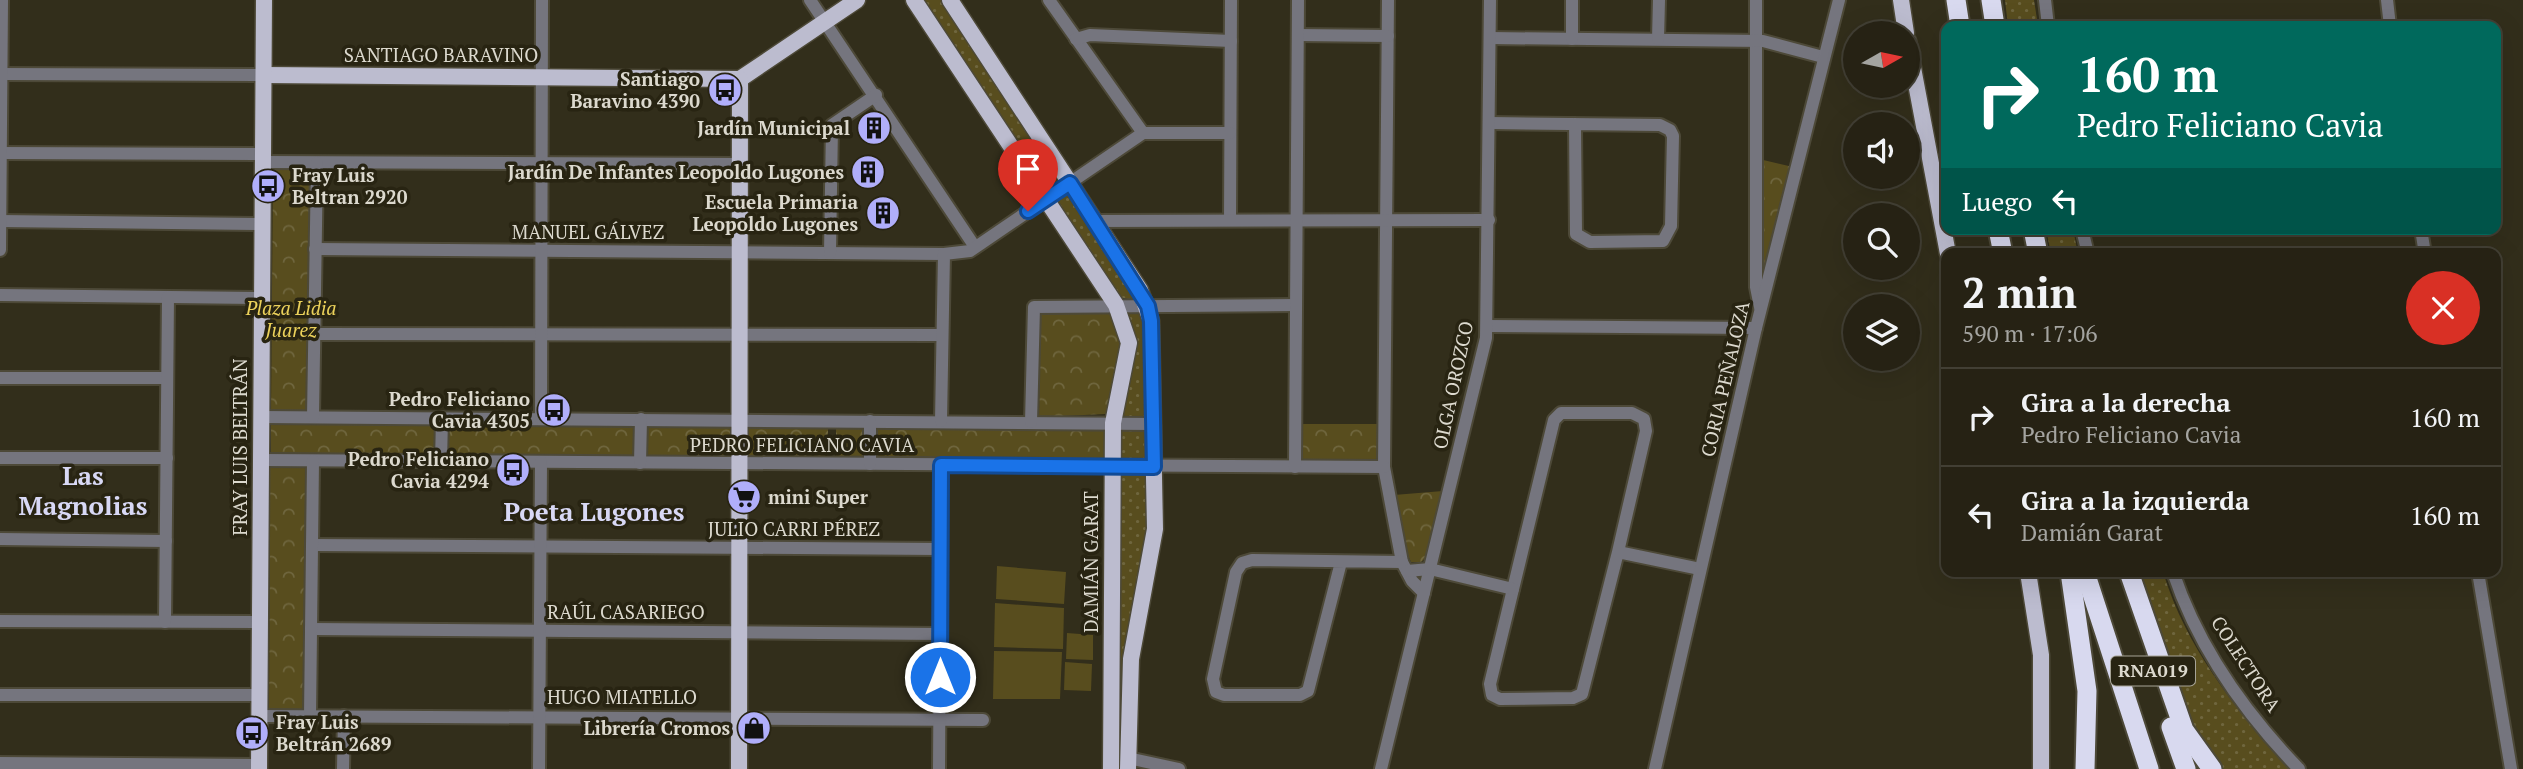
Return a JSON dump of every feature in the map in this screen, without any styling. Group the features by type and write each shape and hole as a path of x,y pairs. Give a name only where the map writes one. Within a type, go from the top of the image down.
{"highway":[{"path":"1956,0 1959,21"},
{"path":"1991,0 1994,21"},
{"path":"2071,577 2087,691 2085,769"},
{"name":"RNA019","path":"2087,577 2149,769"},
{"name":"RNA019","path":"2123,577 2186,769"},
{"path":"2131,577 2184,730 2212,769"}],"main road":[{"name":"FRAY LUIS BELTRÁN","path":"259,767 264,0"},
{"path":"739,769 740,79 856,0"},
{"name":"DAMIÁN GARAT","path":"914,0 1116,305 1129,343 1113,422 1111,769"},
{"path":"950,0 1148,306 1151,321 1154,424 1154,542 1130,659 1128,763"},
{"path":"1901,0 1904,21"},
{"name":"SANTIAGO BARAVINO","path":"264,75 740,79"},
{"path":"1919,98 1941,217"},
{"path":"2029,577 2041,655 2042,769"}],"street":[{"path":"0,250 2,0"},
{"path":"541,419 542,0"},
{"path":"810,0 876,95 975,247 1143,133 1230,133"},
{"path":"1049,0 1143,133"},
{"path":"1230,220 1231,0"},
{"path":"1295,467 1298,0"},
{"path":"1388,0 1384,467 1405,566 1424,593"},
{"name":"OLGA OROZCO","path":"1381,769 1488,326 1490,0"},
{"path":"1572,0 1572,38"},
{"path":"1658,39 1659,0"},
{"path":"1756,0 1756,287 1761,311"},
{"name":"CORIA PEÑALOZA","path":"1654,769 1756,328 1839,0"},
{"path":"2045,0 2047,21"},
{"path":"2386,0 2389,21"},
{"path":"1076,40 1090,35 1231,41"},
{"path":"1298,35 1388,36"},
{"path":"1490,38 1756,41 1823,57"},
{"name":"SANTIAGO BARAVINO","path":"1,74 264,75"},
{"path":"830,253 832,125 876,95"},
{"path":"1490,123 1575,124 1660,125 1670,130 1671,226 1662,241 1590,242 1576,234 1575,124"},
{"path":"0,153 263,158 317,163 740,164"},
{"path":"313,417 317,163"},
{"path":"1093,221 1489,220"},
{"path":"0,221 263,223"},
{"name":"MANUEL GÁLVEZ","path":"316,249 944,254 964,253 975,247"},
{"path":"941,421 944,254"},
{"path":"0,295 262,299"},
{"path":"165,622 168,297"},
{"path":"1031,422 1034,307 1296,305"},
{"path":"1488,326 1756,328"},
{"path":"314,334 942,335"},
{"path":"0,378 167,378"},
{"path":"1561,413 1632,413 1644,419 1646,431 1618,552 1583,690 1578,696 1500,699 1489,692 1513,589 1554,420 1561,413"},
{"name":"PEDRO FELICIANO CAVIA","path":"261,417 1154,424"},
{"path":"441,461 442,418"},
{"path":"640,463 641,419"},
{"path":"870,421 870,464"},
{"path":"0,458 166,458"},
{"name":"PEDRO FELICIANO CAVIA","path":"261,460 1384,467"},
{"path":"310,716 313,461"},
{"path":"539,769 541,462"},
{"path":"939,769 941,465"},
{"path":"0,539 166,541"},
{"name":"JULIO CARRI PÉREZ","path":"312,545 940,549"},
{"path":"1618,552 1700,569"},
{"path":"1340,562 1308,691 1300,695 1224,695 1216,692 1213,679 1236,572 1242,563 1340,562 1405,566 1430,569 1513,589"},
{"name":"COLECTORA","path":"2175,577 2200,634 2229,683 2264,731 2299,769"},
{"path":"2479,577 2511,769"},
{"path":"0,621 260,622"},
{"name":"RAÚL CASARIEGO","path":"311,629 940,634"},
{"path":"0,695 260,695"},
{"path":"1111,715 1129,716"},
{"name":"HUGO MIATELLO","path":"260,716 983,720"},
{"path":"343,769 344,716"},
{"path":"0,763 259,767"},
{"path":"1128,763 1179,769"}],"green space":[{"path":"920,0 942,0 1061,179 1046,190"},
{"path":"2005,0 2034,0 2037,21 2007,21"},
{"path":"1759,159 1793,167 1762,297"},
{"name":"Plaza Lidia Juarez","path":"312,166 310,413 271,413 273,167"},
{"path":"1070,192 1130,283 1136,301 1115,296 1053,202"},
{"path":"2047,235 2074,235 2077,248 2050,248"},
{"path":"1143,310 1146,418 1119,417 1125,311"},
{"path":"1040,313 1112,313 1123,338 1106,414 1039,417"},
{"path":"271,420 437,422 437,458 271,457"},
{"path":"448,422 638,423 638,459 447,458"},
{"path":"644,424 733,424 733,460 644,459"},
{"path":"746,424 828,425 828,461 746,461"},
{"path":"1301,424 1377,424 1377,458 1373,462 1305,462 1301,459"},
{"path":"836,427 1107,427 1106,460 836,460"},
{"path":"1122,429 1145,429 1146,462 1124,463 1117,458 1116,433"},
{"path":"308,464 306,712 269,712 270,465"},
{"path":"1123,471 1143,471 1150,474 1151,526 1125,769 1113,769 1116,476"},
{"path":"1443,491 1428,556 1421,562 1411,562 1406,552 1394,495"},
{"path":"997,566 1066,572 1064,604 996,599"},
{"path":"2141,577 2165,577 2199,653 2232,701 2289,769 2220,769 2197,741"},
{"path":"995,603 1064,608 1063,649 994,647"},
{"path":"1067,633 1093,635 1093,660 1066,659"},
{"path":"994,651 1062,652 1060,699 993,699"},
{"path":"1065,662 1092,664 1091,691 1064,690"}],"place":[{"name":"Santiago Baravino 4390","path":"725,90"},
{"name":"Jardín Municipal","path":"874,128"},
{"name":"Jardín De Infantes Leopoldo Lugones","path":"868,172"},
{"name":"Fray Luis Beltran 2920","path":"268,186"},
{"name":"Escuela Primaria Leopoldo Lugones","path":"883,213"},
{"name":"Pedro Feliciano Cavia 4305","path":"554,410"},
{"name":"Pedro Feliciano Cavia 4294","path":"513,470"},
{"name":"mini Super","path":"744,497"},
{"name":"Librería Cromos","path":"754,728"},
{"name":"Fray Luis Beltrán 2689","path":"252,733"}],"district":[{"name":"Las Magnolias","path":"83,491"},
{"name":"Poeta Lugones","path":"594,512"}],"route":[{"path":"940,677 941,465 1154,467 1151,321 1148,306 1070,183 1028,211"}]}
